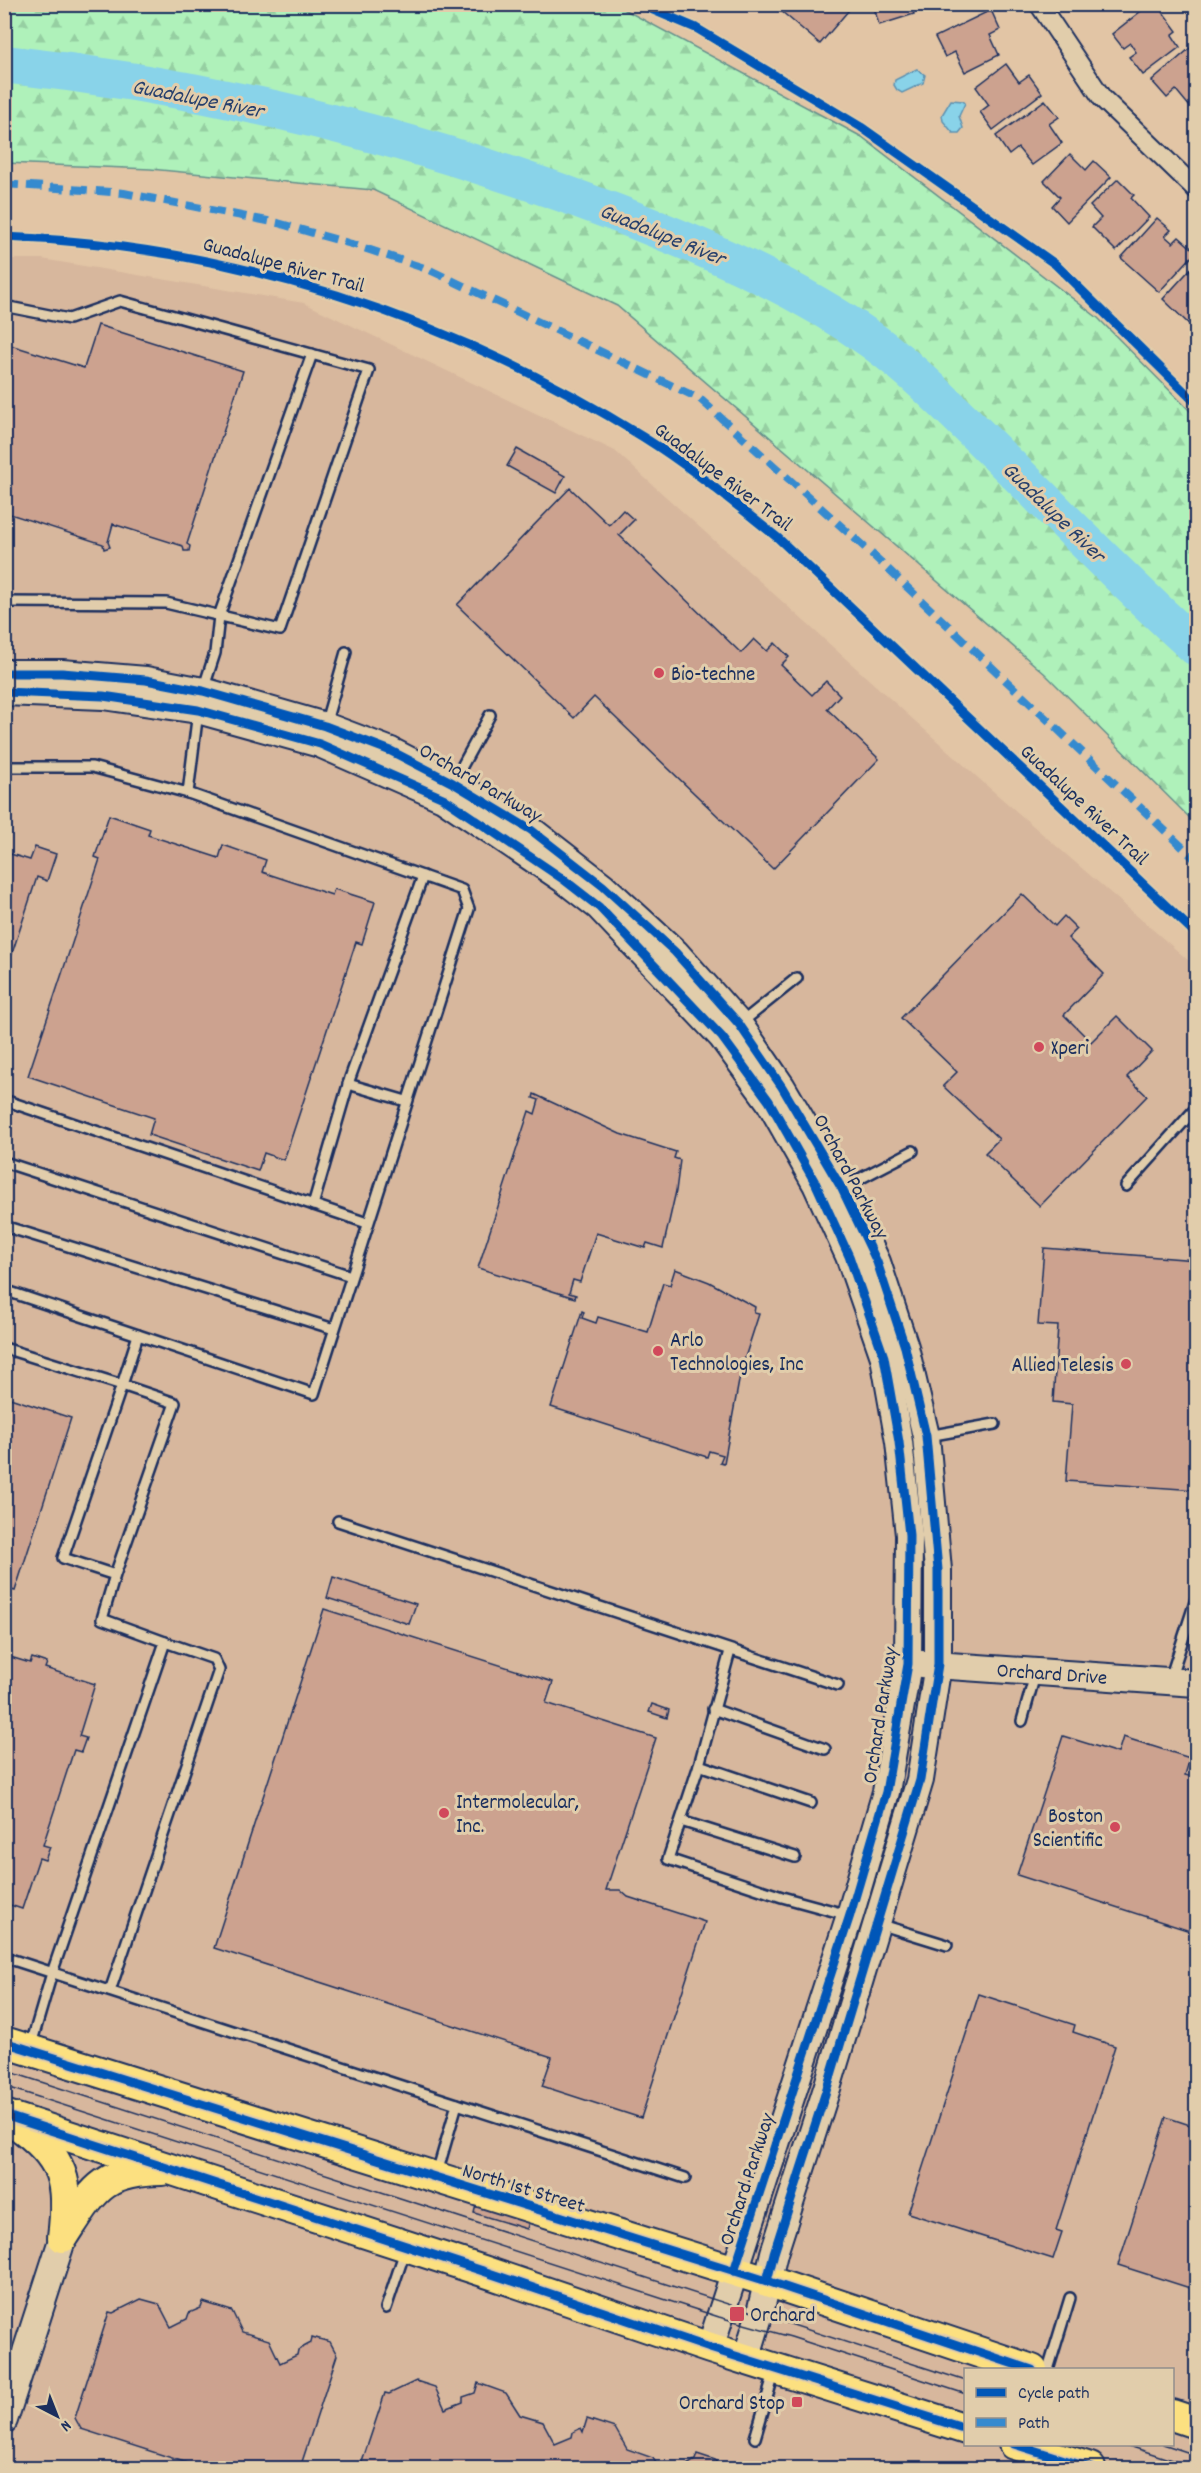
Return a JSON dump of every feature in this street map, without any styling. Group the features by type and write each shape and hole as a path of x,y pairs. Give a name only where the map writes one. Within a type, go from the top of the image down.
{"main road":[{"name":"Orchard Parkway","path":"4,673 62,673 146,680 448,791 531,830 603,886 675,952 730,1031 816,1184 849,1256 884,1357 899,1442 909,1534 908,1664 886,1792 850,1916 710,2348"},
{"name":"Orchard Parkway","path":"4,692 201,700 325,726 391,752 448,791"},
{"name":"Orchard Parkway","path":"730,1031 782,1087 842,1188 877,1262 905,1347 926,1436 938,1570 938,1664 920,1780 828,2085 774,2253 746,2359"},
{"path":"816,1184 842,1188"},
{"path":"899,1442 926,1436"},
{"name":"Orchard Drive","path":"908,1664 938,1664 1197,1683"},
{"path":"850,1916 877,1923"},
{"name":"North 1st Street","path":"17,2046 767,2281 1026,2368"},
{"path":"799,2076 828,2085"},
{"path":"4,2115 174,2169 710,2348 964,2428"},
{"path":"4,2115 24,2130 57,2162 64,2181 67,2207 63,2237 4,2420"},
{"path":"63,2237 97,2187 112,2177 137,2170 174,2169"},
{"path":"1174,2415 1197,2423"},
{"path":"1017,2446 1090,2469"}],"street":[{"path":"1039,4 1102,98 1197,189"}],"lane":[{"path":"4,306 69,319 120,301 369,370 280,630 166,603 4,602"},
{"path":"188,793 201,700 215,654 219,616 312,354"},
{"path":"325,726 346,652"},
{"path":"448,791 490,715"},
{"path":"4,767 92,767 188,793 462,890 470,909 406,1101 314,1394 4,1290"},
{"path":"313,1205 348,1084 423,876"},
{"path":"730,1031 798,978"},
{"path":"348,1084 406,1101"},
{"path":"4,1100 368,1223"},
{"path":"1126,1186 1197,1108"},
{"path":"842,1188 913,1151"},
{"path":"4,1162 351,1276"},
{"path":"4,1226 334,1329"},
{"path":"115,1575 63,1558 138,1335"},
{"path":"4,1348 175,1402 102,1619 214,1659 219,1670 110,1991"},
{"path":"926,1436 995,1424"},
{"path":"338,1521 838,1685"},
{"path":"1169,1681 1196,1599"},
{"path":"17,2046 52,1973 165,1642"},
{"path":"730,1651 699,1765 669,1859 782,1897 850,1916"},
{"path":"1022,1721 1036,1672"},
{"path":"713,1709 825,1749"},
{"path":"699,1765 811,1803"},
{"path":"681,1821 795,1857"},
{"path":"877,1923 947,1945"},
{"path":"4,1957 685,2178"},
{"path":"435,2178 457,2104"},
{"path":"386,2308 407,2247"},
{"path":"1049,2368 1070,2298"},
{"path":"755,2438 776,2368"}],"shaded area":[{"path":"4,259 42,259 304,303 615,451 986,785 1196,967 1196,2468 5,2468"}],"green space":[{"path":"5,4 616,5 862,137 1098,318 1196,417 1196,824 1044,673 617,306 373,190 150,169 5,163"}],"water":[{"path":"917,69 925,75 923,83 902,93 897,90 894,85 895,80"},
{"path":"951,100 965,103 959,116 963,128 959,133 953,133 943,121 942,115"}],"building":[{"path":"787,4 854,4 820,44 781,11"},
{"path":"873,4 911,4 914,14 879,25"},
{"path":"1150,4 1157,4 1177,31 1172,35 1180,47 1143,75 1129,57 1136,52 1130,43 1123,48 1112,34"},
{"path":"991,10 1000,30 990,35 999,55 965,72 955,52 945,57 935,37"},
{"path":"1196,43 1196,102 1190,107 1176,90 1167,98 1152,81"},
{"path":"1006,64 1019,82 1029,75 1042,93 993,130 980,112 989,105 976,87"},
{"path":"1045,100 1059,117 1049,124 1062,143 1032,165 1018,148 1009,155 996,136"},
{"path":"1070,154 1086,170 1094,161 1111,177 1067,222 1052,206 1060,197 1044,181"},
{"path":"1118,179 1134,195 1131,198 1149,217 1116,251 1092,227 1101,218 1090,206"},
{"path":"1157,218 1171,230 1165,236 1173,243 1179,237 1196,252 1159,292 1121,258"},
{"path":"1196,263 1196,331 1163,299"},
{"path":"98,325 243,371 187,544 190,546 189,551 184,551 183,546 113,524 108,542 110,547 104,549 103,544 4,512 4,343 84,368"},
{"path":"517,449 565,476 556,493 507,466"},
{"name":"Bio-techne","path":"570,488 609,525 623,510 634,520 619,535 741,653 754,639 767,651 775,643 789,657 781,665 812,695 826,681 840,695 827,709 879,759 773,869 594,697 574,718 457,605"},
{"path":"109,815 150,829 148,835 219,858 223,845 266,860 262,872 332,895 334,889 375,902 362,944 356,942 284,1160 264,1153 258,1171 149,1135 154,1118 28,1076 100,859 95,857"},
{"path":"35,847 56,854 47,881 37,877 4,978 4,852 30,860"},
{"name":"Xperi","path":"1022,894 1055,926 1064,916 1077,929 1068,938 1104,974 1064,1015 1091,1042 1117,1016 1152,1051 1127,1077 1147,1096 1040,1206 985,1153 999,1139 943,1086 957,1072 901,1018"},
{"path":"534,1094 620,1134 676,1152 674,1158 680,1160 676,1191 663,1248 647,1243 645,1248 596,1233 580,1282 573,1280 569,1293 576,1295 575,1298 478,1268 529,1111 535,1114 539,1100 533,1098"},
{"name":"Allied Telesis","path":"1044,1248 1196,1260 1196,1490 1066,1481 1072,1404 1053,1402 1058,1326 1038,1325"},
{"name":"Arlo Technologies, Inc","path":"675,1269 709,1282 755,1307 754,1313 759,1314 741,1370 724,1463 720,1462 723,1455 709,1451 707,1457 551,1407 582,1311 584,1312 582,1318 596,1323 598,1317 648,1332 663,1283 670,1285"},
{"path":"4,1396 71,1418 15,1591 4,1588"},
{"path":"333,1577 416,1604 409,1624 327,1598"},
{"name":"Intermolecular, Inc.","path":"324,1609 553,1682 546,1703 656,1738 606,1890 620,1890 628,1897 705,1922 641,2118 542,2086 552,2057 214,1948"},
{"path":"4,1655 30,1663 32,1658 47,1663 45,1668 95,1684 79,1736 86,1738 81,1752 74,1750 43,1845 50,1847 45,1860 39,1858 22,1909 4,1903"},
{"path":"652,1704 669,1710 667,1718 649,1712"},
{"name":"Boston Scientific","path":"1063,1736 1118,1753 1123,1737 1190,1758 1185,1775 1196,1778 1196,1933 1017,1875"},
{"path":"979,1994 1075,2025 1073,2032 1115,2046 1056,2230 1062,2232 1053,2259 908,2213"},
{"path":"1166,2117 1196,2127 1196,2290 1118,2265"},
{"path":"476,2205 529,2221 527,2229 474,2213"},
{"path":"141,2299 159,2304 171,2327 187,2319 189,2313 201,2308 203,2302 232,2311 242,2332 269,2340 280,2363 297,2355 298,2350 311,2343 312,2337 330,2342 337,2355 300,2468 203,2468 81,2429 75,2418 109,2312 113,2313"},
{"path":"416,2381 435,2387 445,2409 463,2402 463,2397 475,2393 478,2383 506,2393 520,2415 543,2422 555,2444 572,2437 573,2432 581,2428 583,2432 587,2419 615,2428 627,2449 653,2458 659,2468 360,2468 385,2393 389,2394"},
{"path":"697,2454 715,2460 720,2468 682,2468 695,2460"}],"waterway":[{"name":"Guadalupe River","path":"4,64 160,86 238,101 391,139 542,186 650,226 749,269 843,321 905,366 1144,600 1196,647"}],"tram line":[{"path":"4,2070 964,2380"},
{"path":"4,2086 719,2317 791,2337 964,2393"},
{"path":"1129,2446 1196,2468"},
{"path":"1169,2446 1196,2455"}],"marked path":[{"path":"4,184 124,193 278,223 355,245 430,270 700,399 872,554 1196,860"}],"cycle path":[{"path":"639,4 696,28 861,127 1055,264 1196,403"},
{"name":"Guadalupe River Trail","path":"4,237 89,243 173,255 256,272 337,295 417,323 494,356 570,394 661,449 778,538 1196,934"},
{"path":"4,673 62,673 146,680 203,691 325,726 391,751 453,783 531,830 603,886 675,952 739,1024 782,1087 842,1189 877,1262 905,1347 926,1436 938,1570 938,1664 920,1780 767,2281"},
{"path":"4,692 103,696 198,710 320,744 443,798 563,879 599,907 722,1037 769,1101 816,1184 849,1256 884,1357 899,1442 909,1535 908,1664 886,1792 850,1915 734,2271"},
{"path":"4,2042 767,2281 1026,2368"},
{"path":"4,2115 483,2271 710,2348 964,2428"},
{"path":"1020,2446 1090,2468"}],"place":[{"name":"Bio-techne","path":"659,673"},
{"name":"Xperi","path":"1039,1047"},
{"name":"Arlo Technologies, Inc","path":"658,1351"},
{"name":"Allied Telesis","path":"1126,1364"},
{"name":"Intermolecular, Inc.","path":"444,1813"},
{"name":"Boston Scientific","path":"1115,1827"},
{"name":"Orchard","path":"737,2314"},
{"name":"Orchard Stop","path":"797,2402"}]}
